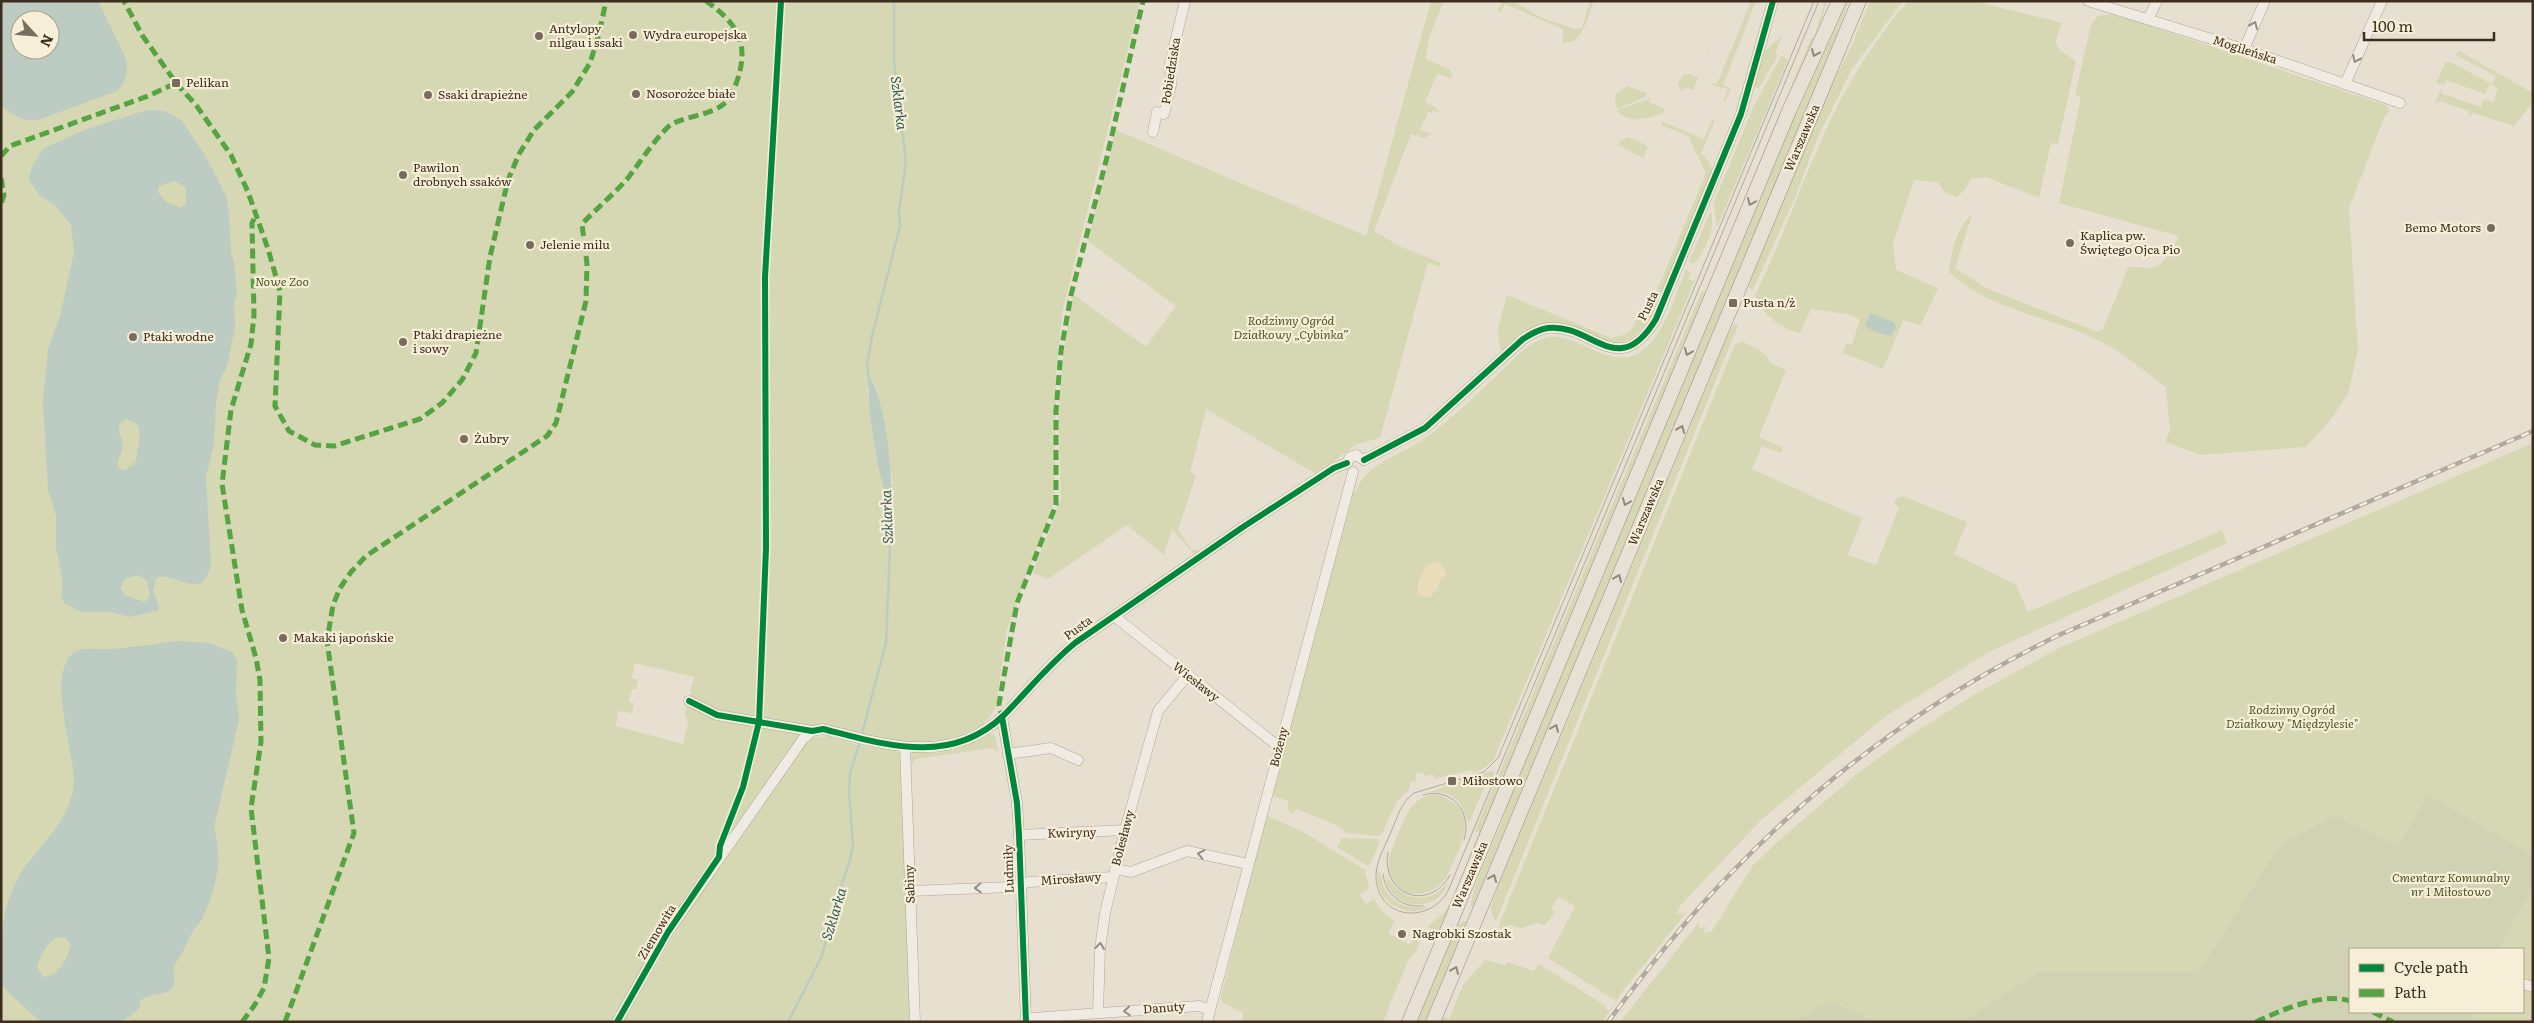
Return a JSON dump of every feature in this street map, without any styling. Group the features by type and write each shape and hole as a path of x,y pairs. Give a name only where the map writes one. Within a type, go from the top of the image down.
{"main road":[{"name":"Warszawska","path":"1433,1022 1859,1"},
{"name":"Warszawska","path":"1409,1022 1778,137 1836,4"}],"street":[{"name":"Pobiedziska","path":"1153,132 1157,112 1164,114 1169,92 1170,63 1185,1"},
{"name":"Pusta","path":"812,731 823,729 905,747 932,749 950,746 983,731 1002,717 1058,658 1114,616 1243,527 1334,468 1350,468 1350,458 1356,455 1364,460 1425,428 1523,338 1535,331 1549,328 1562,329 1606,347 1616,348 1635,343 1644,337 1656,319 1667,280 1741,114 1773,1"},
{"name":"Mogileńska","path":"2088,1 2244,49 2400,103"},
{"path":"2148,19 2156,1"},
{"path":"2244,49 2265,1"},
{"path":"2345,84 2382,1"},
{"name":"Bożeny","path":"1207,1022 1350,468"},
{"name":"Wiesławy","path":"1114,616 1279,747"},
{"name":"Bolesławy","path":"1098,1013 1100,949 1114,873 1125,830 1158,712 1188,676"},
{"path":"688,701 717,715 812,731"},
{"name":"Ludmiły","path":"1002,717 1017,803 1027,1022"},
{"name":"Ziemowita","path":"616,1022 668,932 798,747 812,731"},
{"name":"Sabiny","path":"905,747 915,1022"},
{"path":"1008,754 1051,748 1078,760"},
{"name":"Kwiryny","path":"1019,835 1125,830"},
{"name":"Mirosławy","path":"910,891 1011,887 1021,884 1131,872 1186,851 1248,864"},
{"name":"Danuty","path":"1027,1022 1032,1018 1199,1006 1210,1010"}],"green space":[{"name":"Nowe Zoo","path":"1,1 1140,1 1063,308 1056,371 1055,500 1007,629 996,706 982,725 963,736 939,742 885,741 811,729 613,1022 1,1022","holes":["875,386 881,410 893,484 882,482 867,389","635,663 694,677 685,714 688,723 683,744 616,726 618,711 632,713 634,703 629,702 632,689 636,689 638,680 632,678"]},
{"name":"Rodzinny Ogród Działkowy „Cybinka”","path":"1431,1 1444,1 1429,38 1426,59 1450,70 1453,76 1449,78 1437,74 1425,102 1436,108 1439,113 1433,110 1432,113 1428,112 1420,130 1431,134 1424,138 1411,134 1374,231 1399,246 1441,263 1439,267 1428,262 1380,438 1357,444 1316,474 1206,409 1190,472 1196,475 1178,530 1191,549 1200,551 1194,554 1172,529 1164,555 1127,525 1048,579 1033,573 1061,499 1058,421 1063,358 1073,294 1146,347 1176,306 1088,241 1116,130 1366,236"},
{"path":"1502,1 1509,1 1545,19 1576,29 1582,28 1590,1 1594,1 1580,34 1570,42 1563,43 1563,29 1505,4 1501,12 1498,11"},
{"path":"1729,1 1693,90 1685,87 1681,92 1678,84 1683,75 1690,74 1698,77"},
{"path":"1751,1 1756,1 1723,85 1731,88 1725,102 1723,102 1728,89 1712,85 1712,83 1717,84"},
{"path":"1825,1 1827,1 1821,22 1762,164 1746,195 1811,38 1814,38"},
{"path":"1845,1 1849,1 1814,96 1472,909 1474,890 1479,875 1507,805 1798,103"},
{"path":"1870,1 1903,1 1852,69 1818,137 1794,200 1753,290 1749,288 1753,270 1825,98 1851,47"},
{"path":"1909,1 1981,1 1989,5 2062,23 2055,43 2060,50 2076,61 2058,144 2051,143 2039,198 1986,177 1971,179 1966,188 1957,197 1947,194 1937,182 1914,180 1893,244 1896,270 1938,288 1921,325 1903,320 1883,369 1843,353 1846,344 1852,344 1860,320 1847,314 1811,309 1800,333 1797,333 1783,327 1772,319 1763,309 1755,295 1826,129 1842,97 1880,37"},
{"path":"2115,14 2385,105 2390,110 2384,118 2349,208 2358,350 2348,394 2327,424 2306,447 2201,455 2165,442 2170,431 2166,387 2125,356 2100,341 2081,332 2021,312 1983,296 1949,272 1953,249 1962,225 1972,215 1955,268 1988,289 2098,332 2103,329 2128,268 2156,267 2171,250 2179,236 2059,203 2081,97 2075,95 2091,25 2098,16"},
{"path":"1782,36 1775,53 1778,55 1759,88 1754,87 1765,51"},
{"path":"2459,51 2533,93 2533,102 2514,126 2473,113 2469,118 2469,111 2439,101 2435,105 2441,88 2441,93 2481,107 2484,99 2493,102 2498,88 2489,84 2485,94 2446,80 2444,85 2436,83 2445,63 2450,62 2492,84 2496,76 2456,55"},
{"path":"1781,56 1788,59 1718,225 1716,225 1714,202 1753,108"},
{"path":"1628,86 1646,93 1646,97 1617,109 1615,102 1616,94"},
{"path":"1651,98 1649,102 1665,109 1663,113 1633,119 1622,115 1617,110"},
{"path":"1713,119 1714,123 1701,153 1710,163 1713,172 1651,317 1641,329 1633,337 1616,342 1597,338 1560,324 1542,324 1519,337 1504,351 1500,350 1498,328 1507,295 1611,338 1627,333 1637,319 1641,320 1645,311 1648,312 1706,173 1688,136 1661,125 1663,122 1704,139"},
{"path":"1628,137 1648,146 1643,158 1618,145 1620,141"},
{"path":"1711,210 1712,224 1709,239 1702,253 1693,264 1689,262"},
{"path":"1686,270 1691,272 1688,279 1694,281 1688,297 1494,759 1483,769 1473,773 1472,770 1434,779 1433,774 1425,776 1423,772 1415,774 1416,780 1409,783 1410,788 1396,803 1382,834 1378,836 1347,833 1340,827 1297,809 1293,814 1287,809 1289,801 1272,796 1352,492 1356,492 1365,476 1371,470 1411,447 1441,426 1531,344 1549,337 1562,338 1615,357 1628,357 1641,352 1654,339 1664,323","holes":["1424,569 1444,577 1440,580 1436,591 1418,594 1418,583"]},
{"path":"1702,291 1706,293 1441,932 1427,927 1445,912 1451,902 1479,833 1475,831"},
{"path":"1734,324 1738,326 1496,921 1492,915 1491,906 1523,819 1526,820 1714,369 1713,364"},
{"path":"1743,342 1766,355 1771,363 1786,370 1759,437 1782,447 1781,453 1762,446 1752,469 1862,518 1848,555 1876,565 1899,508 1894,504 1897,498 1903,496 1967,522 1954,554 2016,585 2028,612 2222,530 2227,543 1989,652 1886,716 1761,820 1680,906 1676,914 1682,912 1680,916 1687,912 1624,989 1603,1022 1442,1022 1444,1017 1449,1019 1463,985 1485,960 1506,965 1507,962 1534,971 1539,964 1606,1006 1605,1008 1609,1011 1616,1001 1548,958 1575,906 1558,897 1551,909 1556,912 1544,926 1538,923 1521,928 1509,925 1504,930 1498,927 1735,344"},
{"name":"Rodzinny Ogród Działkowy \"Międzylesie\"","path":"2533,443 2533,1022 1620,1022 1699,922 1699,929 1706,926 1703,934 1712,931 1753,865 1783,837 1858,773 1912,734 1972,696 2061,647"},
{"path":"989,733 996,737 998,753 992,748 916,759 911,766 912,752 935,753 959,749"},
{"path":"827,736 859,745 900,752 912,1022 623,1022 707,879 802,747 813,737"},
{"path":"1492,771 1495,773 1491,782 1487,781 1469,823 1463,808 1455,798 1444,793 1427,793"},
{"path":"1430,795 1445,798 1457,806 1463,813 1465,822 1462,841 1446,878 1442,882 1424,893 1407,893 1398,888 1390,874 1389,866 1392,849 1410,809 1418,800"},
{"name":"Cmentarz Komunalny nr 1 Miłostowo","path":"2428,795 2533,856 2533,886 2500,948 2349,948 2349,1013 2475,1013 2471,1022 1963,1022 2039,972 2199,972 2280,846 2334,816 2398,847"},
{"path":"1266,815 1305,833 1365,870 1369,888 1359,895 1366,904 1374,899 1383,912 1395,921 1388,933 1410,945 1414,939 1419,941 1418,948 1407,963 1383,1022 1228,1022 1243,1020 1243,1013 1222,1002 1221,997"},
{"path":"1342,838 1378,839 1380,841 1370,865 1368,866 1337,847"},
{"path":"1378,870 1386,892 1395,901 1415,908 1429,907 1410,911 1400,909 1392,904 1380,890 1377,880"},
{"path":"1386,876 1401,892 1420,898 1435,894 1448,883 1443,893 1434,900 1424,904 1414,904 1403,902 1395,896 1389,887"},
{"path":"1464,921 1469,922 1427,1022 1414,1022 1454,927"},
{"path":"1830,1002 1877,1022 1793,1022"}],"sand":[{"path":"1436,561 1440,563 1447,574 1440,580 1431,596 1424,597 1418,594 1420,579 1424,569"}],"shaded area":[{"path":"1,1 98,1 126,59 127,68 123,84 117,91 38,120 27,120 10,112 1,105"},
{"path":"147,110 165,111 182,121 205,155 226,196 229,213 231,254 234,262 237,293 234,305 235,327 227,366 220,380 216,404 214,444 206,477 211,565 207,576 201,582 195,584 171,578 156,578 153,591 159,607 157,611 129,617 111,612 82,612 64,603 61,596 63,583 56,547 56,516 48,489 43,402 48,349 60,317 74,252 71,225 55,205 40,196 29,180 32,166 44,148 87,129","holes":["174,181 186,187 186,204 180,208 166,202 158,192 159,186","127,419 138,425 140,434 136,462 124,471 119,469 117,465 122,449 119,429 119,425","138,575 147,581 150,595 145,602 125,595 120,588 125,579"]},
{"path":"1870,313 1894,322 1896,328 1891,336 1876,332 1865,326"},
{"path":"870,379 875,387 884,419 891,478 889,503 882,481 874,441 868,387"},
{"path":"177,641 210,643 232,652 237,660 236,693 239,720 214,827 217,839 218,862 212,894 202,919 173,966 173,986 170,990 140,1001 139,1008 124,1020 70,1023 43,1022 7,991 1,983 1,945 6,910 14,886 21,873 59,822 67,809 72,795 73,766 62,699 64,668 71,655 83,649 113,649","holes":["58,937 65,938 71,944 65,961 54,974 44,977 37,969 42,955 47,947"]}],"waterway":[{"name":"Szklarka","path":"869,382 867,366 872,336 900,226 899,212 906,161 894,61 894,1"},
{"name":"Szklarka","path":"861,737 886,643 891,524 889,500"},
{"name":"Szklarka","path":"788,1022 822,956 834,907 849,864 853,846 849,791 850,773 860,742"}],"tram line":[{"path":"1814,1 1498,758 1484,772 1414,793 1400,811 1381,855 1376,873 1379,893 1386,903 1396,910 1406,913 1418,913 1429,909 1440,902 1448,891 1819,1"},
{"path":"1423,795 1433,793 1443,795 1451,798 1458,804 1463,811 1465,820 1464,840"},
{"path":"1388,852 1388,867 1391,879 1408,894 1419,896 1430,893 1441,887 1450,875"},
{"path":"1383,874 1387,888 1396,899 1408,905 1423,906"}],"railway":[{"path":"1608,1022 1685,923 1772,833 1847,767 1887,737 1971,682 2059,635 2533,431"}],"marked path":[{"path":"1,156 10,146 148,96 176,83 142,35 124,1"},
{"path":"176,83 196,105 231,155 248,192 268,249 280,291 275,406 289,431 315,445 334,446 420,419 442,403 462,380 476,353 490,257 508,180 519,154 534,130 572,92 590,63 606,1"},
{"path":"285,1022 354,833 327,641 333,605 340,588 351,572 366,556 547,436 556,423 586,301 587,264 582,224 628,178 668,127 679,121 721,106 729,98 736,84 741,68 742,56 738,35 726,17 706,1"},
{"path":"1004,714 1002,717 999,704 1017,603 1056,505 1056,411 1061,351 1071,295 1106,161 1143,1"},
{"path":"1,178 4,195 1,204"},
{"path":"242,1022 264,988 269,958 251,808 261,742 260,680 256,658 242,610 222,484 231,410 251,344 254,315 252,223 256,215"},
{"path":"2256,1022 2277,1012 2315,1001 2328,999 2349,1001"},
{"path":"2375,1013 2393,1022"}],"cycle path":[{"path":"617,1022 668,932 719,857 720,846 743,787 759,722 766,548 765,277 781,1"},
{"path":"1364,460 1425,428 1523,339 1538,331 1548,328 1564,329 1604,345 1617,348 1629,346 1642,337 1656,319 1741,114 1773,1"},
{"path":"689,701 717,715 812,731 823,729 894,745 939,746 961,741 983,732 1003,716 1047,669 1075,643 1243,527 1334,468 1347,463"},
{"path":"1002,717 1017,803 1026,1022"}],"place":[{"name":"Wydra europejska","path":"633,35"},
{"name":"Antylopy nilgau i ssaki","path":"539,36"},
{"name":"Pelikan","path":"176,83"},
{"name":"Nosorożce białe","path":"636,94"},
{"name":"Ssaki drapieżne","path":"428,95"},
{"name":"Pawilon drobnych ssaków","path":"403,175"},
{"name":"Bemo Motors","path":"2491,228"},
{"name":"Kaplica pw. Świętego Ojca Pio","path":"2070,243"},
{"name":"Jelenie milu","path":"530,245"},
{"name":"Pusta n/ż","path":"1733,303"},
{"name":"Ptaki wodne","path":"133,337"},
{"name":"Ptaki drapieżne i sowy","path":"403,342"},
{"name":"Żubry","path":"464,439"},
{"name":"Makaki japońskie","path":"283,638"},
{"name":"Miłostowo","path":"1452,781"},
{"name":"Nagrobki Szostak","path":"1402,934"}]}
